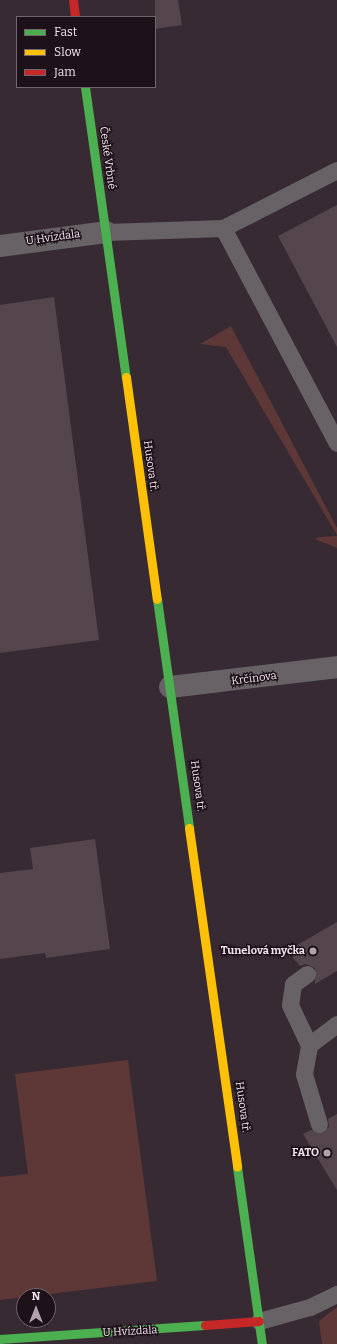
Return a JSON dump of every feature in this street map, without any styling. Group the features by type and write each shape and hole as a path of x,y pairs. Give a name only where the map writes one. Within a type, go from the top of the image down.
{"street":[{"path":"73,0 75,16"},
{"name":"České Vrbné","path":"85,88 106,232"},
{"name":"U Hvízdala","path":"0,246 106,232"},
{"name":"Husova tř.","path":"106,232 262,1344"},
{"name":"Krčínova","path":"170,687 337,667"},
{"name":"U Hvízdala","path":"0,1339 259,1321"}],"lane":[{"path":"106,232 223,228 337,170"},
{"path":"223,228 335,433"},
{"path":"307,974 293,984 290,1005 309,1045 304,1074 319,1124"},
{"path":"309,1045 337,1024"},
{"path":"259,1321 310,1307 337,1294"}],"shaded area":[{"path":"231,326 337,528 337,535 226,347 200,344"},
{"path":"337,536 337,548 315,539 319,537"},
{"path":"128,1060 157,1281 56,1293 56,1288 16,1288 16,1298 0,1300 0,1177 28,1174 15,1074"},
{"path":"337,1307 337,1344 322,1344 319,1321"}],"building":[{"path":"155,0 178,0 182,25 156,29"},
{"path":"337,205 337,347 278,236"},
{"path":"54,297 99,640 0,653 0,305"},
{"path":"95,839 110,949 46,958 45,953 0,959 0,873 33,869 30,848"},
{"name":"Tunelová myčka","path":"337,922 337,971 315,984 315,968 306,964 300,966 287,951"},
{"path":"337,1114 337,1190 303,1134 311,1130 322,1133 329,1127 328,1119"}],"traffic: fast":[{"path":"85,88 126,377"},
{"path":"157,599 189,828"},
{"path":"237,1167 262,1344"},
{"path":"0,1339 205,1325"}],"traffic: slow":[{"path":"126,377 157,599"},
{"path":"189,828 237,1167"}],"traffic: jam":[{"path":"73,0 75,16"},
{"path":"205,1325 259,1321"}],"place":[{"name":"Tunelová myčka","path":"313,951"},
{"name":"FATO","path":"327,1153"}]}
